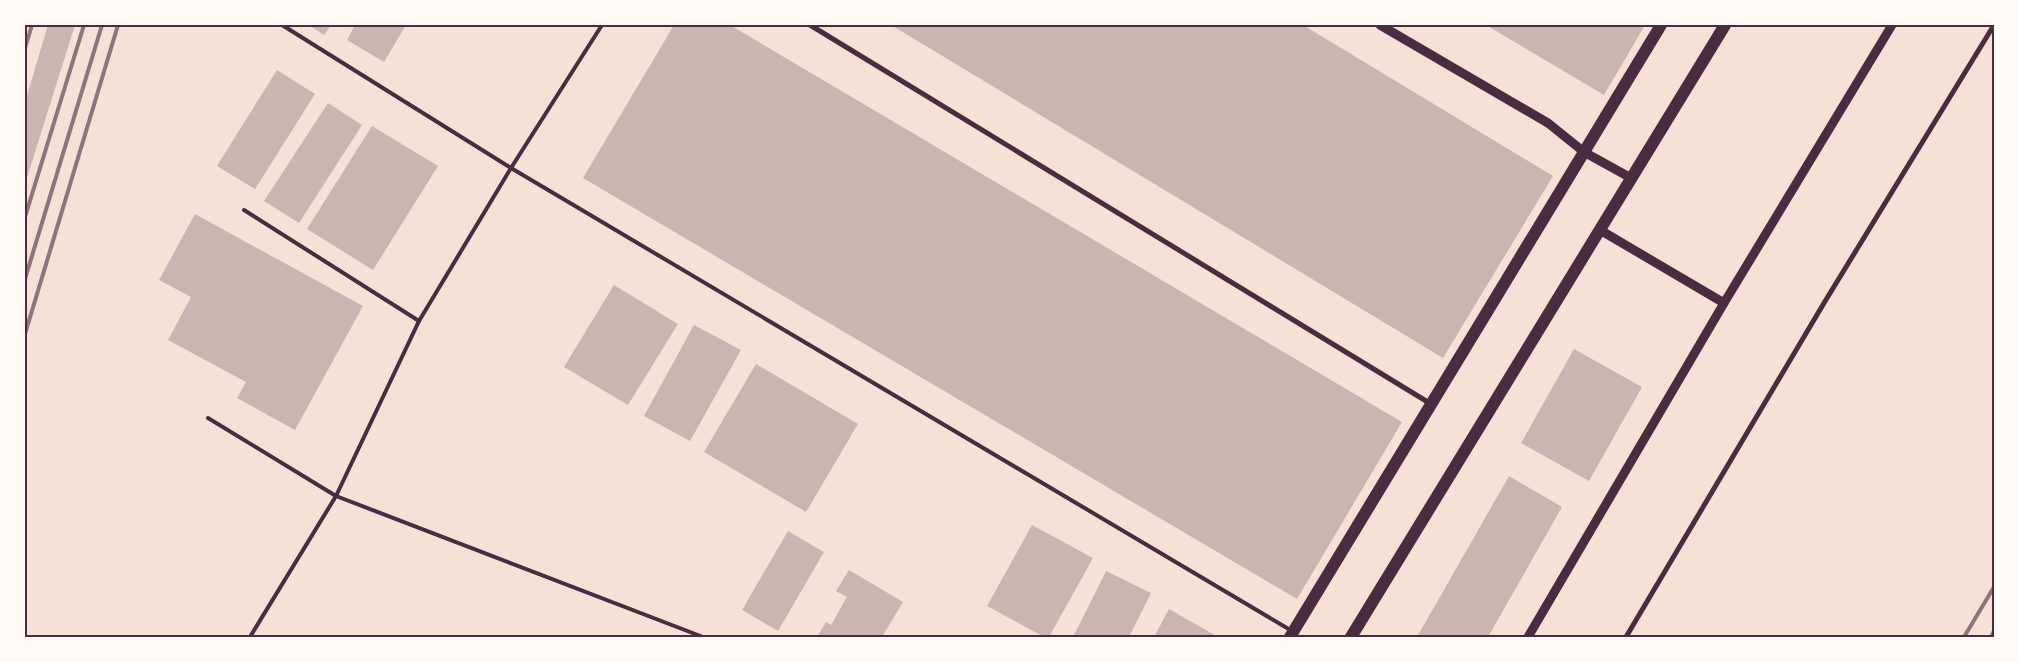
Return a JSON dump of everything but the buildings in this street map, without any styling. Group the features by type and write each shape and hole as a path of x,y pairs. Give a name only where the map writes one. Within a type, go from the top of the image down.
{"main road":[{"path":"1291,634 1661,25"},
{"path":"1351,637 1725,25"}],"street":[{"path":"810,25 1431,404"},
{"path":"1380,25 1548,123 1584,152 1631,178"},
{"path":"1528,637 1724,303 1892,25"},
{"path":"1626,637 1819,312 1994,25"},
{"path":"1600,230 1724,303"}],"lane":[{"path":"282,25 511,168 1291,634"},
{"path":"250,637 336,496 419,321 511,168 602,25"},
{"path":"244,210 419,321"},
{"path":"208,418 336,496 703,637"}],"railway":[{"path":"25,48 32,25"},
{"path":"25,217 84,25"},
{"path":"25,279 102,25"},
{"path":"25,334 118,25"},
{"path":"1964,637 1994,587"},
{"path":"1991,637 1994,631"}]}
